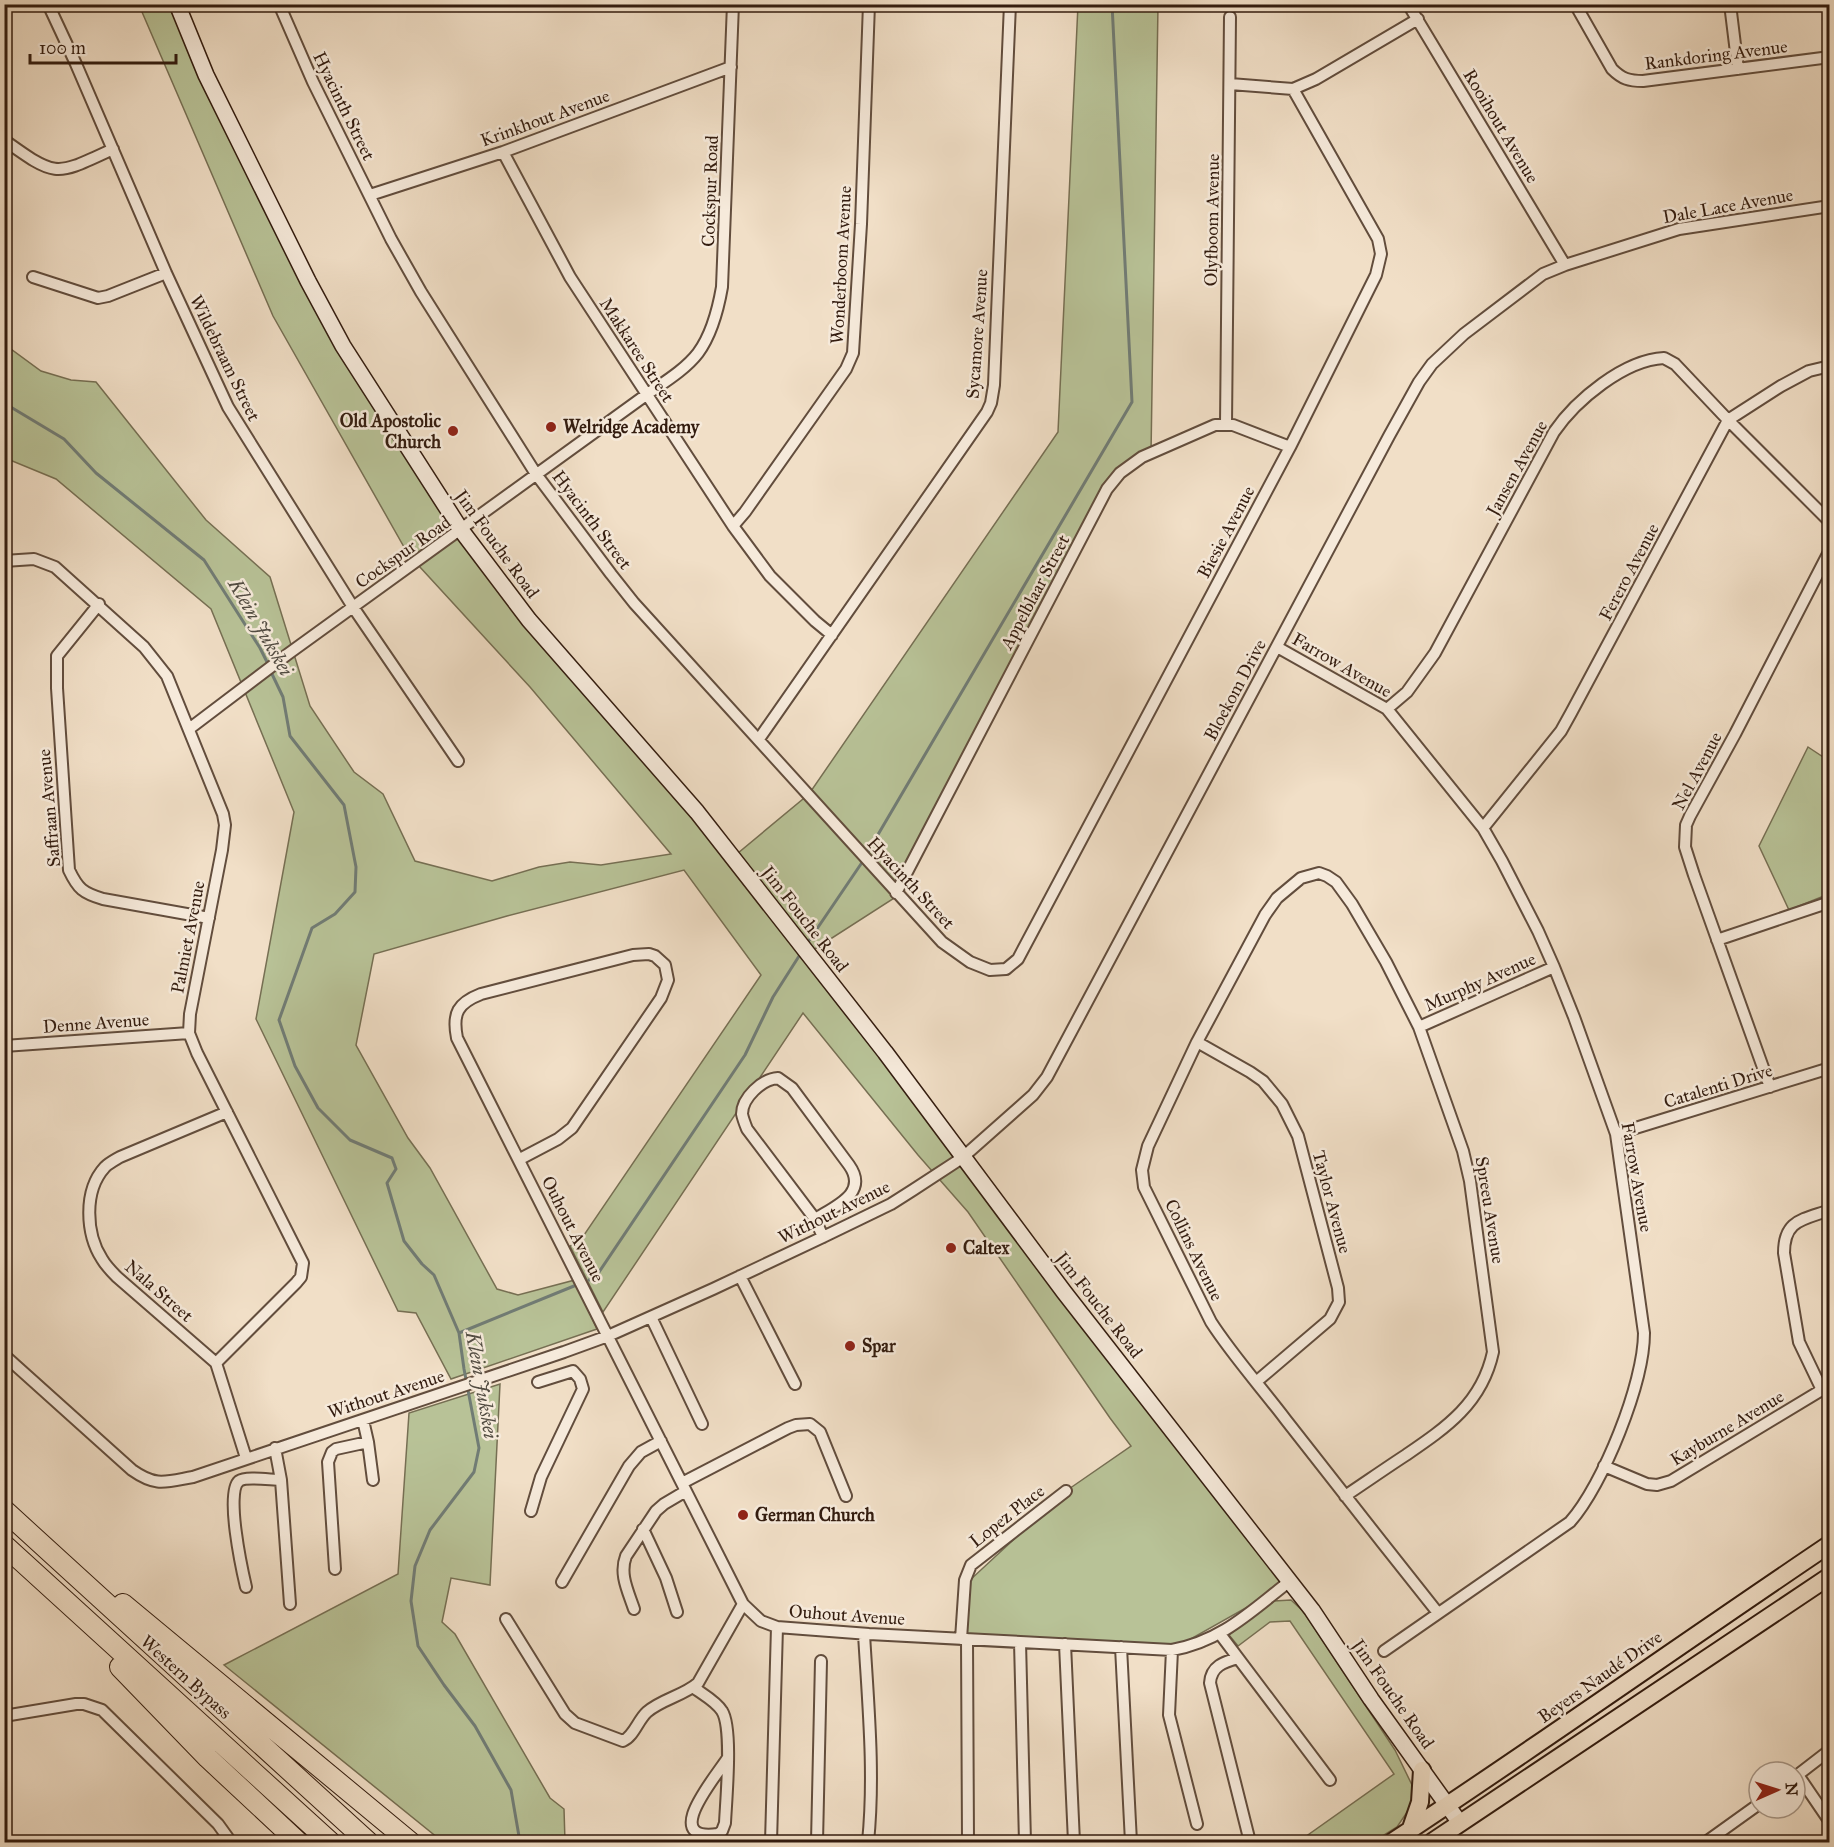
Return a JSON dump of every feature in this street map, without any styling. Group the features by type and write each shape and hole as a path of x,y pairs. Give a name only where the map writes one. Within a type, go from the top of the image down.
{"highway":[{"name":"Western Bypass","path":"4,1510 368,1842"},
{"name":"Western Bypass","path":"4,1545 330,1842"},
{"path":"65,1567 99,1587 155,1629 410,1842"},
{"path":"40,1577 125,1672 208,1758 298,1842"}],"main road":[{"name":"Beyers Naudé Drive","path":"1392,1842 1448,1807 1651,1665 1830,1544"},
{"path":"1432,1842 1830,1576"},
{"path":"1410,1831 1420,1802 1422,1770"}],"street":[{"name":"Wildebraam Street","path":"48,4 166,273 228,407 353,607 458,761"},
{"name":"Jim Fouche Road","path":"177,4 206,75 308,281 350,355 461,531 529,620 697,812 885,1052 1058,1284 1312,1610 1371,1699 1460,1824"},
{"name":"Hyacinth Street","path":"279,4 313,82 421,292 536,474 634,603 896,893 942,942 970,962 990,970"},
{"name":"Cockspur Road","path":"189,729 646,395 697,354 707,338 720,302 734,4"},
{"name":"Wonderboom Avenue","path":"733,526 746,512 839,379 853,353 861,224 869,4"},
{"name":"Sycamore Avenue","path":"759,739 991,404 1010,4"},
{"name":"Rooihout Avenue","path":"1408,4 1565,265"},
{"name":"Rankdoring Avenue","path":"1575,4 1612,69 1629,81 1830,57"},
{"path":"1730,4 1738,69"},
{"name":"Olyfboom Avenue","path":"1226,424 1230,17"},
{"path":"1230,84 1293,89 1316,79 1418,19"},
{"name":"Krinkhout Avenue","path":"370,195 503,152 731,67"},
{"name":"Biesie Avenue","path":"990,970 1006,969 1018,959 1290,447 1376,275 1381,254 1378,238 1293,89"},
{"path":"4,140 30,158 57,170 69,168 113,149"},
{"name":"Makkaree Street","path":"503,152 570,277 733,526 770,576 832,635"},
{"name":"Dale Lace Avenue","path":"1565,265 1699,225 1830,206"},
{"name":"Bloekom Drive","path":"962,1158 1033,1095 1047,1077 1419,382 1432,364 1464,334 1543,274 1565,265"},
{"path":"33,277 98,298 166,273"},
{"name":"Jansen Avenue","path":"1387,709 1407,692 1435,653 1554,432 1565,416 1609,380 1626,371 1650,361 1665,358 1675,364 1830,522"},
{"path":"1728,420 1799,376 1830,366"},
{"name":"Ferero Avenue","path":"1483,828 1561,730 1728,420"},
{"path":"1226,424 1290,447"},
{"name":"Appelblaar Street","path":"896,893 1111,483 1126,468 1149,453 1204,429 1226,424"},
{"name":"Nel Avenue","path":"1770,1087 1685,847 1686,825 1830,550"},
{"name":"Palmiet Avenue","path":"4,561 34,559 56,567 144,647 166,676 218,800 225,825 190,1014 189,1033"},
{"name":"Saffraan Avenue","path":"99,604 57,656 69,870 80,890 88,895 209,918"},
{"name":"Farrow Avenue","path":"1277,647 1387,709 1483,828 1524,903 1554,967 1616,1134 1641,1309 1644,1350 1635,1387 1604,1466 1586,1501 1570,1522 1384,1651"},
{"name":"Spreeu Avenue","path":"1310,874 1319,873 1327,876 1336,882 1348,897 1386,962 1419,1027 1468,1166 1493,1352 1485,1378 1457,1417 1345,1496"},
{"name":"Collins Avenue","path":"1310,874 1293,884 1277,898 1265,915 1197,1042 1148,1146 1142,1170 1144,1187 1211,1322 1236,1357 1438,1613"},
{"path":"1717,940 1830,902"},
{"name":"Ouhout Avenue","path":"520,1159 558,1139 572,1128 666,989 667,973 661,960 649,954 633,955 481,994 463,1003 458,1010 455,1018 457,1038 743,1604 762,1621 777,1627 864,1634 1172,1650 1194,1645 1220,1634 1290,1581"},
{"name":"Murphy Avenue","path":"1419,1027 1554,967"},
{"path":"189,1033 303,1263 301,1277 296,1283 216,1363 246,1458"},
{"name":"Denne Avenue","path":"4,1046 189,1033"},
{"name":"Taylor Avenue","path":"1197,1042 1250,1071 1263,1081 1282,1104 1298,1136 1338,1288 1339,1302 1330,1319 1256,1382"},
{"name":"Catalenti Drive","path":"1616,1134 1830,1068"},
{"path":"815,1219 849,1196 855,1189 856,1177 792,1088 778,1078 765,1080 757,1086 743,1109 744,1121 747,1129 815,1219 823,1237"},
{"name":"Nala Street","path":"216,1363 117,1277 103,1261 94,1244 89,1209 91,1192 106,1166 120,1157 227,1112"},
{"name":"Without Avenue","path":"4,1355 132,1470 150,1481 159,1482 193,1477 608,1336 891,1204 962,1158"},
{"path":"1826,1387 1803,1352 1796,1329 1784,1242 1790,1228 1803,1220 1830,1210"},
{"path":"740,1276 795,1384"},
{"path":"651,1317 702,1424"},
{"path":"531,1511 541,1477 582,1392 582,1384 564,1352"},
{"path":"538,1382 573,1371"},
{"name":"Kayburne Avenue","path":"1604,1466 1647,1484 1658,1485 1671,1481 1826,1387"},
{"path":"363,1420 369,1442 373,1480"},
{"path":"634,1609 624,1579 623,1563 643,1529 664,1503 684,1487 788,1428 803,1423 810,1424 820,1432 846,1496"},
{"path":"562,1582 629,1466 642,1452 661,1441"},
{"path":"335,1569 329,1457 332,1452 341,1447 369,1442"},
{"path":"275,1448 281,1480 290,1604"},
{"path":"246,1587 236,1548 233,1490 239,1481 245,1479 281,1480"},
{"name":"Lopez Place","path":"968,1842 965,1580 971,1565 1066,1491"},
{"path":"643,1529 674,1597 677,1612"},
{"path":"506,1619 564,1714 576,1723 623,1741 628,1738 645,1714 693,1687 701,1678 743,1604"},
{"path":"771,1842 777,1627"},
{"path":"864,1634 869,1717 868,1842"},
{"path":"1220,1634 1330,1780"},
{"path":"1020,1642 1025,1842"},
{"path":"1065,1644 1074,1842"},
{"path":"1121,1647 1131,1842"},
{"path":"1172,1650 1169,1715 1197,1824"},
{"path":"1238,1658 1225,1662 1213,1670 1210,1683 1249,1838"},
{"path":"817,1842 821,1660"},
{"path":"693,1687 722,1711 726,1728 727,1759 724,1828 718,1834 696,1832 690,1823 694,1810 727,1759"},
{"path":"4,1716 76,1704 102,1710 218,1824 231,1842"},
{"path":"1807,1768 1830,1750"},
{"path":"1807,1791 1830,1822"},
{"path":"1706,1842 1747,1813"}],"green space":[{"path":"139,5 176,5 274,222 461,530 732,858 809,794 1058,432 1078,5 1158,5 1151,454 1118,480 899,895 807,954 1290,1583 1166,1653 961,1642 969,1581 1066,1491 1131,1446 968,1212 918,1155 803,1013 603,1312 570,1246 580,1241 761,975 684,870 507,916 374,954 356,1045 408,1138 430,1168 497,1289 518,1295 575,1280 597,1329 451,1379 416,1313 398,1311 256,1019 294,812 211,609 56,479 5,458 4,344 41,371 71,380 96,382 206,520 270,577 310,706 354,772 383,794 415,861 492,881 539,867 570,862 601,865 671,854 530,687 408,554 273,316"},
{"path":"1808,747 1829,761 1829,894 1789,910 1759,846"},
{"path":"500,1384 490,1585 451,1578 442,1622 455,1634 550,1798 564,1809 565,1842 443,1842 224,1665 398,1574 409,1413"},
{"path":"1291,1600 1303,1611 1395,1750 1412,1785 1412,1805 1397,1827 1373,1842 1298,1842 1394,1774 1290,1621 1270,1622 1238,1646 1229,1635 1274,1601"}],"waterway":[{"path":"866,855 1132,402 1112,4"},
{"name":"Klein Jukskei","path":"4,403 64,439 96,473 204,560 269,666"},
{"name":"Klein Jukskei","path":"271,672 283,697 290,736 344,805 356,867 355,892 335,914 312,928 279,1020 295,1066 318,1108 350,1140 392,1158 396,1169 387,1183 404,1241 434,1275 459,1333 479,1448 474,1472 430,1530 415,1566 411,1601 418,1646 475,1726 511,1790 520,1842"},
{"path":"806,945 863,861"},
{"path":"589,1280 595,1278 745,1055 773,997 801,953"},
{"path":"459,1333 574,1286"}],"place":[{"name":"Welridge Academy","path":"551,427"},
{"name":"Old Apostolic Church","path":"453,431"},
{"name":"Caltex","path":"951,1248"},
{"name":"Spar","path":"850,1346"},
{"name":"German Church","path":"743,1515"}]}
